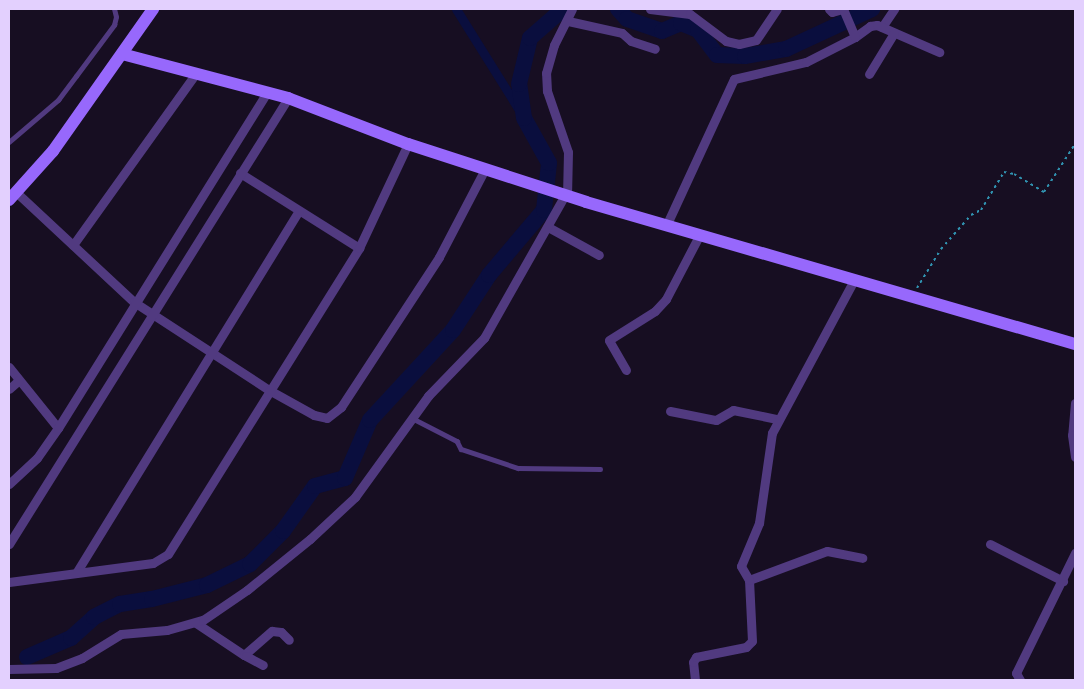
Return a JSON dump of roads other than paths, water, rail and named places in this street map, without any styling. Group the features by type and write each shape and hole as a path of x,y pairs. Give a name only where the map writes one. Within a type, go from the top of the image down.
{"street":[{"path":"153,9 54,151 13,196 73,245 134,302 269,390 321,418 336,412 447,245 484,171"},
{"path":"650,9 680,10 697,17 726,41 746,44 760,36 777,9"},
{"path":"829,9 832,12 843,11 854,35"},
{"path":"882,28 894,9"},
{"path":"9,669 56,668 82,658 121,634 167,630 196,623 247,590 330,521 366,483 411,418 440,383 484,338 565,195 568,152 546,82 554,45 571,14 622,33 631,41 655,49"},
{"path":"666,226 734,78 806,62 870,26 882,28 939,52"},
{"path":"869,74 894,33"},
{"path":"122,54 288,98 408,144 535,187 1075,344"},
{"path":"73,245 196,73"},
{"path":"9,484 37,458 58,428 134,302 267,92"},
{"path":"9,544 288,98"},
{"path":"9,582 153,563 163,558 359,248 408,144"},
{"path":"240,173 359,248"},
{"path":"76,572 299,211"},
{"path":"548,227 599,255"},
{"path":"626,370 610,340 656,311 666,299 699,236"},
{"path":"695,680 693,662 696,657 750,643 749,580 741,566 759,523 777,419 827,334 854,280"},
{"path":"9,367 58,428"},
{"path":"9,389 19,380"},
{"path":"1075,404 1072,435 1075,458"},
{"path":"670,411 716,420 733,410 777,419"},
{"path":"990,544 1063,581"},
{"path":"749,580 827,551 862,558"},
{"path":"1020,680 1016,673 1063,581 1075,552"},
{"path":"196,623 263,665"},
{"path":"246,656 272,631 281,632 289,640"}],"lane":[{"path":"9,142 58,100 114,25 116,18 114,9"},
{"path":"411,418 457,440 461,449 518,468 600,469"}],"waterway":[{"path":"456,9 524,118"},
{"path":"27,657 71,638 94,617 120,604 152,599 207,585 250,564 283,531 315,486 345,478 370,420 453,330 489,275 544,210 549,163 524,118 519,84 530,38 563,9"},
{"path":"618,9 627,19 662,31 681,23 698,30 717,55 745,56 786,49 872,9"}]}
